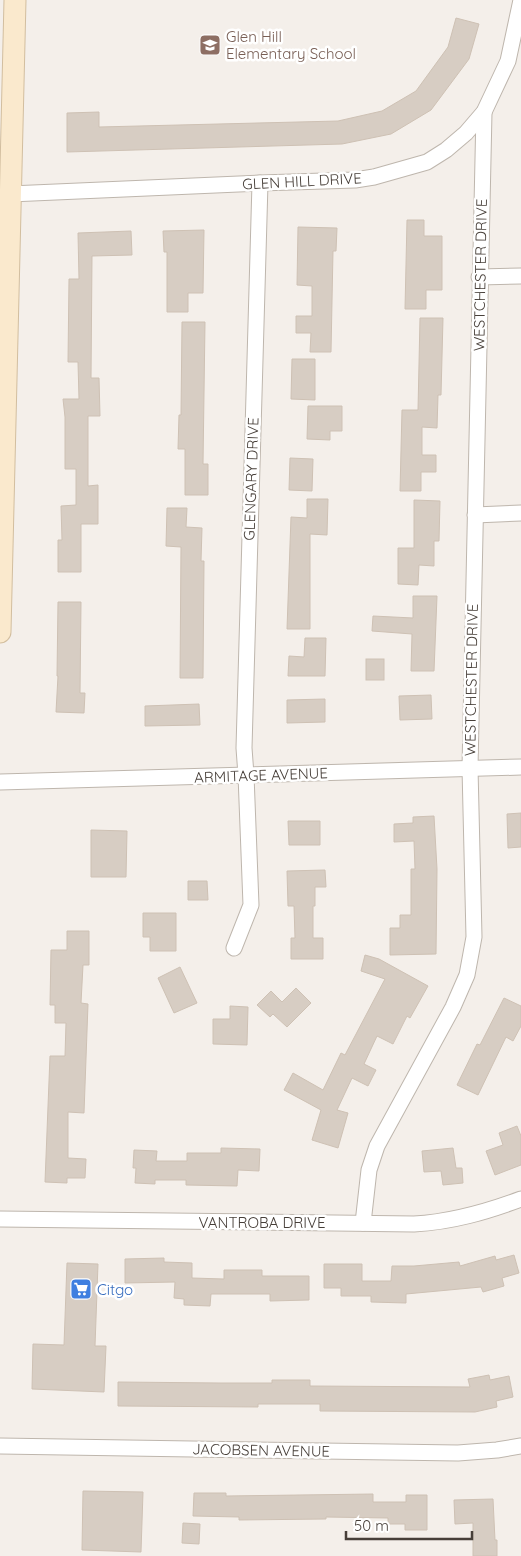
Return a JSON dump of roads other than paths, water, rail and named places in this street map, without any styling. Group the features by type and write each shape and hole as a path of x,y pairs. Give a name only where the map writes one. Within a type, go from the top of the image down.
{"main road":[{"path":"0,632 15,0"}],"street":[{"name":"GLEN HILL DRIVE","path":"10,194 355,180 374,177 427,162 446,150 466,133 484,112 517,40 521,0"},
{"name":"WESTCHESTER DRIVE","path":"363,1223 369,1170 377,1146 453,1007 470,965 474,937 470,768 484,112"},
{"name":"GLENGARY DRIVE","path":"234,948 251,905 244,748 260,183"},
{"path":"479,277 521,276"},
{"path":"475,515 521,514"},
{"name":"ARMITAGE AVENUE","path":"0,782 521,767"},
{"name":"VANTROBA DRIVE","path":"0,1219 414,1224 456,1220 482,1213 521,1198"},
{"name":"JACOBSEN AVENUE","path":"0,1446 458,1453 521,1446"}],"place":[{"name":"Glen Hill Elementary School","path":"210,45"},
{"name":"Citgo","path":"81,1289"}]}
